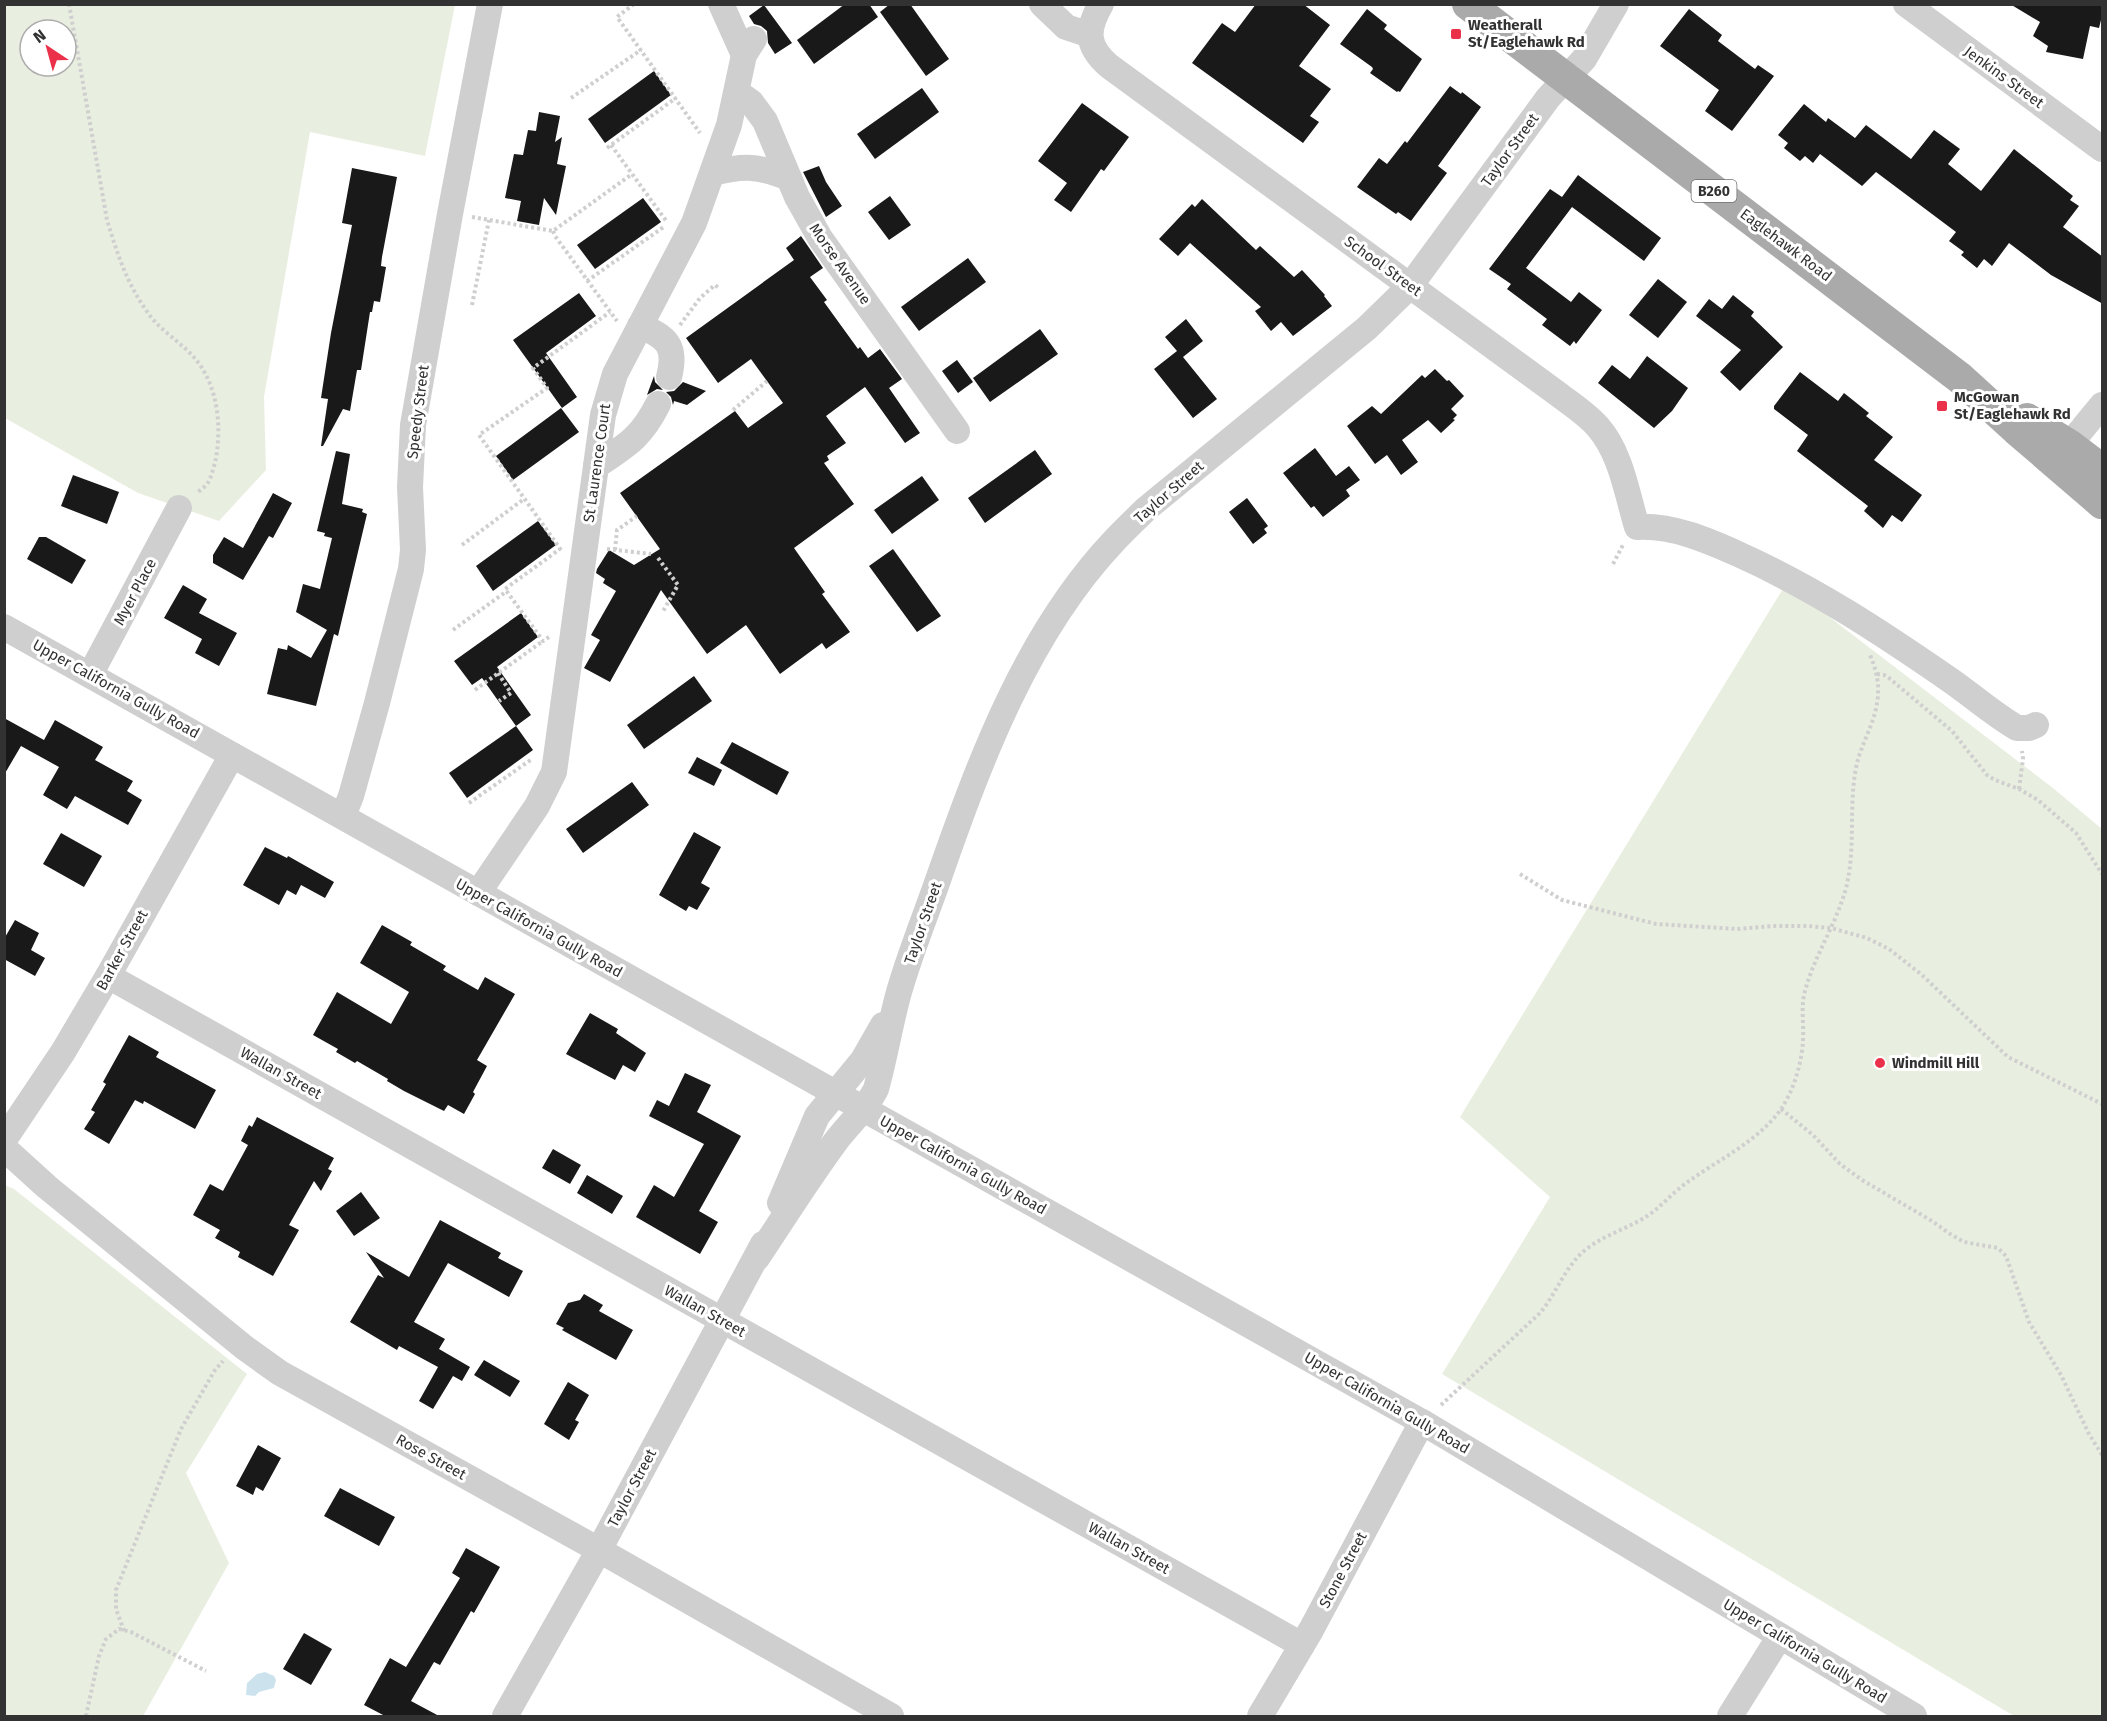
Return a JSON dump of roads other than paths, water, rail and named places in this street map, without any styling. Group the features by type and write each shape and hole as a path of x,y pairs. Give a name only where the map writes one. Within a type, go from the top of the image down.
{"main road":[{"name":"Eaglehawk Road","path":"1468,4 2061,454 2103,503"},
{"name":"Eaglehawk Road","path":"2061,454 2103,470"}],"street":[{"name":"Speedy Street","path":"343,816 351,796 377,703 411,570 413,550 410,477 414,425 450,214 490,4"},
{"name":"St Laurence Court","path":"478,894 548,788 554,772 608,392 636,333 694,223 729,124 749,47 721,4"},
{"path":"1042,4 1066,27 1090,35 1093,20 1101,4"},
{"name":"Taylor Street","path":"505,1716 599,1550 757,1258 825,1156 876,1089 899,993 957,827 996,726 1056,616 1113,542 1146,509 1367,328 1410,286 1542,106 1584,59 1616,4"},
{"name":"Jenkins Street","path":"1906,4 2103,149"},
{"name":"School Street","path":"1090,35 1094,49 1109,66 1558,394 1599,428 1619,467 1637,527 1650,526 1672,530 1712,543 1777,572 1841,607 1950,680 2027,727"},
{"name":"Morse Avenue","path":"737,92 750,102 765,121 797,197 820,238 957,431"},
{"path":"716,165 761,168 789,178"},
{"path":"636,333 658,334 667,342 672,358 669,376"},
{"path":"596,466 640,434 658,404"},
{"path":"2061,454 2103,405"},
{"name":"Myer Place","path":"90,675 179,508"},
{"name":"Upper California Gully Road","path":"4,627 1422,1422 1914,1716"},
{"name":"Barker Street","path":"4,1140 63,1052 232,755"},
{"name":"Wallan Street","path":"108,976 1302,1645"},
{"name":"Taylor Street","path":"757,1258 817,1116 869,1051 899,993"},
{"name":"Rose Street","path":"4,1148 47,1187 261,1360 891,1716"},
{"name":"Stone Street","path":"1260,1716 1302,1645 1422,1422"},
{"path":"1730,1716 1780,1636"}],"water":[{"path":"265,1672 274,1676 276,1680 274,1688 259,1692 255,1696 246,1695 247,1683 257,1674"}],"place":[{"name":"Weatherall St/Eaglehawk Rd","path":"1456,34"},
{"name":"McGowan St/Eaglehawk Rd","path":"1942,406"},
{"name":"Windmill Hill","path":"1880,1063"}]}
